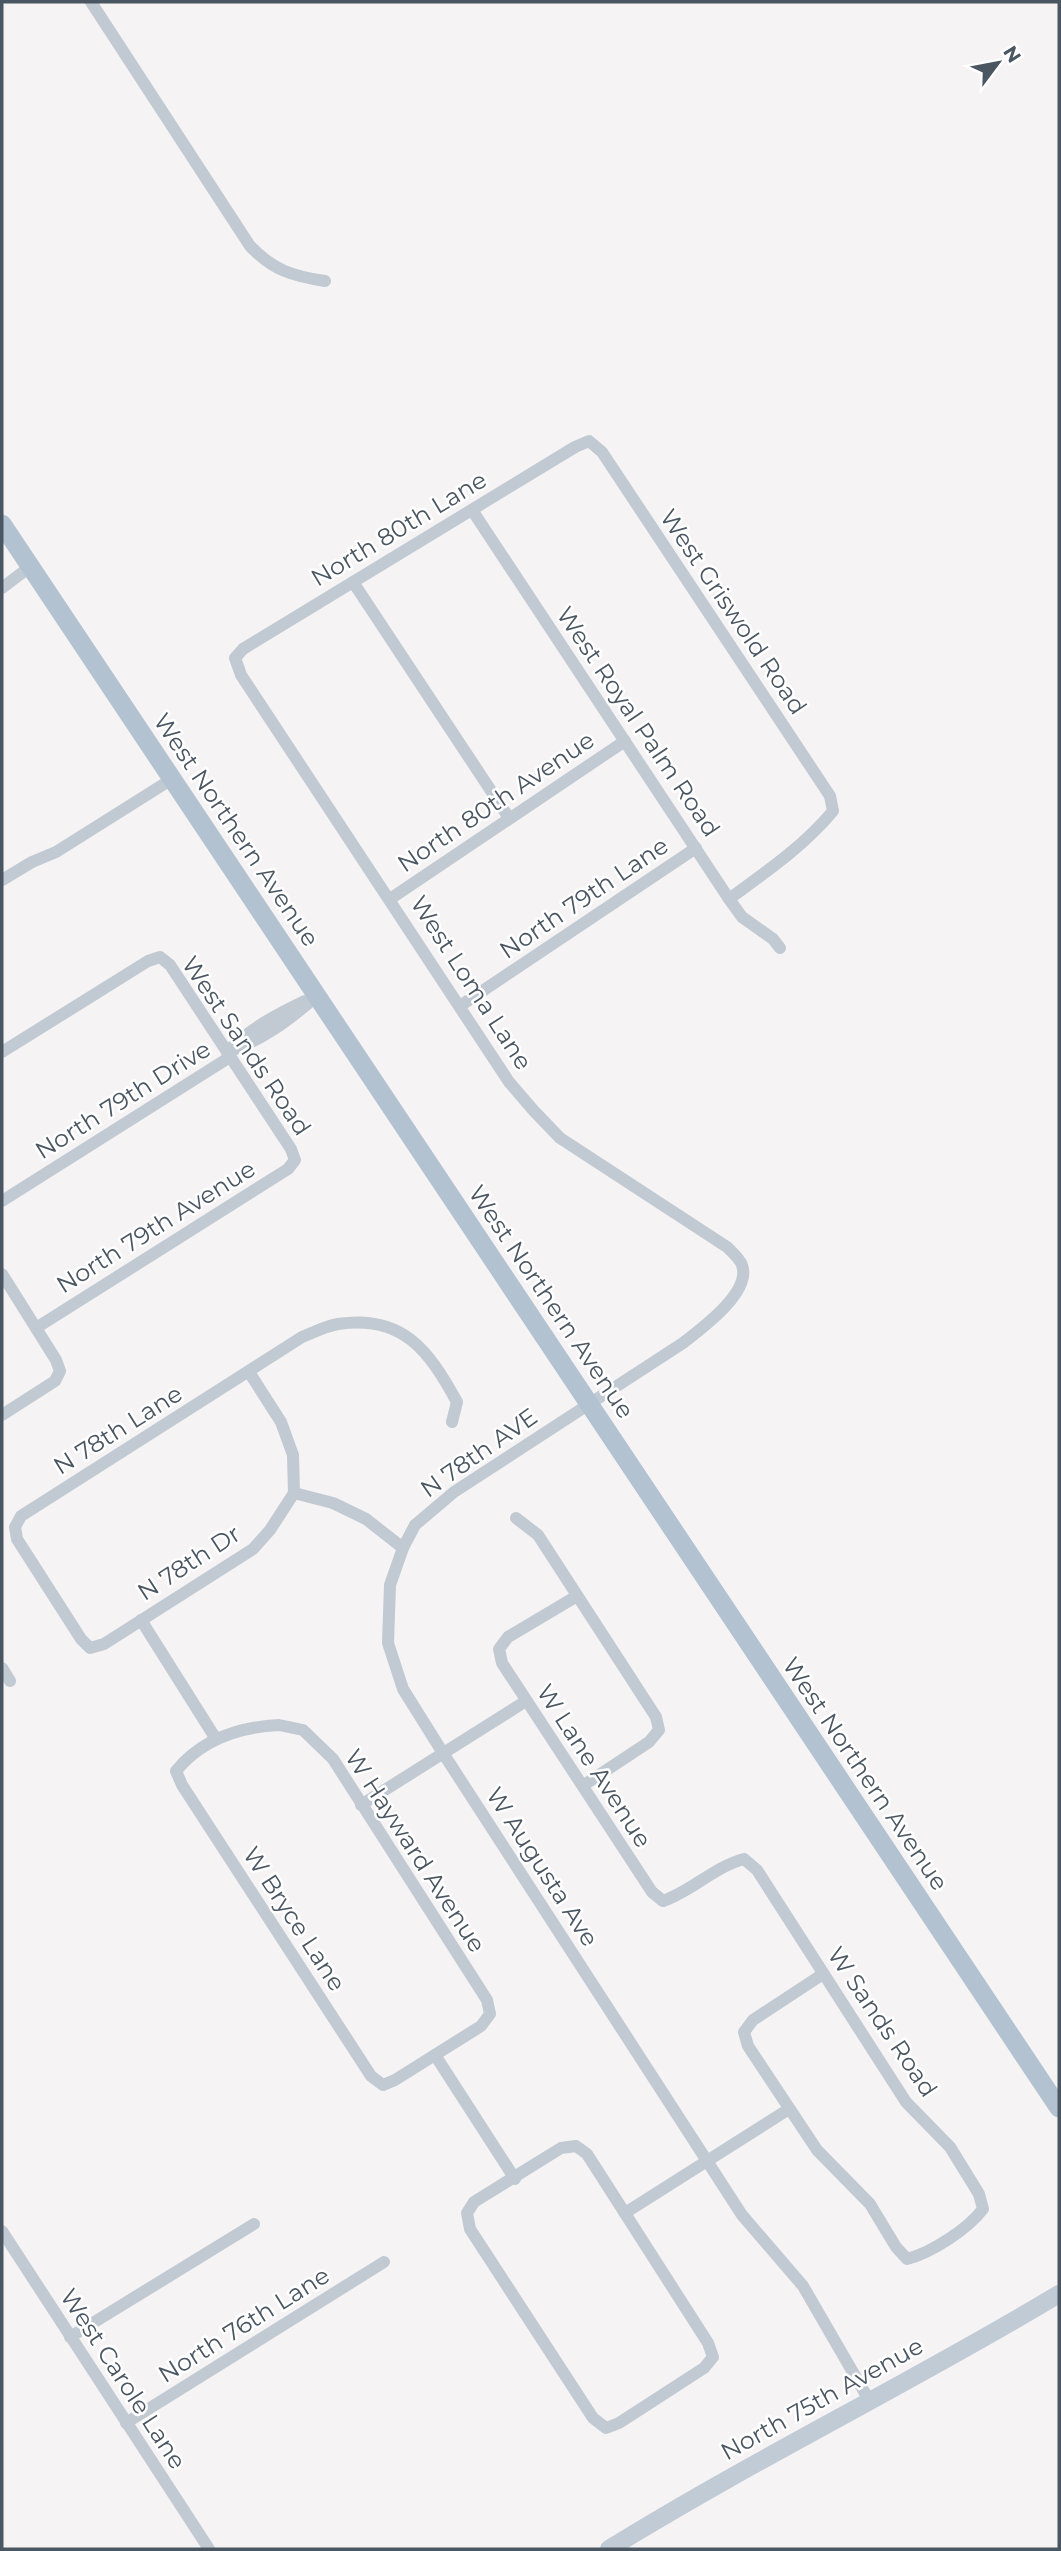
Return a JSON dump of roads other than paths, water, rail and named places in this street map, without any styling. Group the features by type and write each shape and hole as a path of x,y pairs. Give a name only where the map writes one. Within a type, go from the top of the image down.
{"main road":[{"name":"West Northern Avenue","path":"2,524 1057,2101"},
{"name":"North 75th Avenue","path":"610,2549 746,2468 967,2348 1059,2294"}],"street":[{"path":"91,2 250,246 264,261 279,270 325,281"},
{"name":"North 80th Lane","path":"235,658 243,649 589,441"},
{"name":"West Griswold Road","path":"589,441 602,452 830,796 833,811 784,859 729,899"},
{"name":"West Royal Palm Road","path":"472,510 729,899 742,916 773,939 780,948"},
{"path":"2,588 31,566"},
{"path":"353,582 509,818"},
{"name":"West Loma Lane","path":"235,658 241,675 509,1082 560,1138 727,1247 742,1264 743,1282 711,1320 683,1343 590,1403"},
{"name":"North 80th Avenue","path":"390,899 625,741"},
{"path":"2,880 32,862 56,852 172,779"},
{"name":"North 79th Lane","path":"460,1006 696,848"},
{"name":"West Sands Road","path":"2,1052 148,961 160,957 170,965 291,1149 295,1160"},
{"name":"North 79th Drive","path":"2,1201 229,1054 281,1012 317,996"},
{"name":"North 79th Avenue","path":"36,1328 288,1168 295,1160"},
{"path":"2,1274 56,1360 60,1371 55,1381 2,1415"},
{"path":"402,1548 366,1519 333,1503 294,1493 293,1455 281,1422 249,1372 302,1336 337,1324 372,1322 408,1336 439,1370 457,1402 452,1422"},
{"name":"N 78th Lane","path":"90,1648 81,1639 17,1539 15,1527 20,1516 249,1372"},
{"name":"N 78th AVE","path":"402,1548 415,1525 454,1492 590,1403"},
{"name":"N 78th Dr","path":"90,1648 104,1644 253,1549 270,1530 294,1493"},
{"path":"516,1518 538,1535 656,1717 659,1730 649,1742 584,1785"},
{"name":"W Augusta Ave","path":"402,1548 390,1586 388,1643 403,1689 743,2215 803,2286 869,2400"},
{"name":"W Lane Avenue","path":"577,1596 508,1637 499,1648 502,1663 526,1702 584,1785 652,1892 663,1901 677,1896 728,1863 744,1860"},
{"path":"141,1620 216,1739"},
{"path":"2,1668 10,1681"},
{"path":"361,1805 526,1702"},
{"name":"W Hayward Avenue","path":"176,1771 185,1760 216,1739 250,1726 279,1725 303,1730 333,1759 487,2000 491,2014 481,2026 435,2055"},
{"name":"W Bryce Lane","path":"176,1771 371,2076 383,2085 396,2080 435,2055"},
{"name":"W Sands Road","path":"744,1860 757,1870 906,2102 950,2147 979,2194 984,2210 975,2220 922,2255 907,2259 870,2204 817,2150 789,2109"},
{"path":"625,2213 789,2109 748,2046 744,2032 753,2020 823,1974"},
{"path":"435,2055 515,2179"},
{"path":"576,2146 587,2154 708,2343 713,2357 704,2368 619,2423 606,2428 593,2418 470,2229 467,2213 474,2203 515,2179 561,2148 576,2146"},
{"path":"70,2337 254,2224"},
{"name":"West Carole Lane","path":"2,2231 209,2549"},
{"name":"North 76th Lane","path":"126,2423 384,2262"}]}
